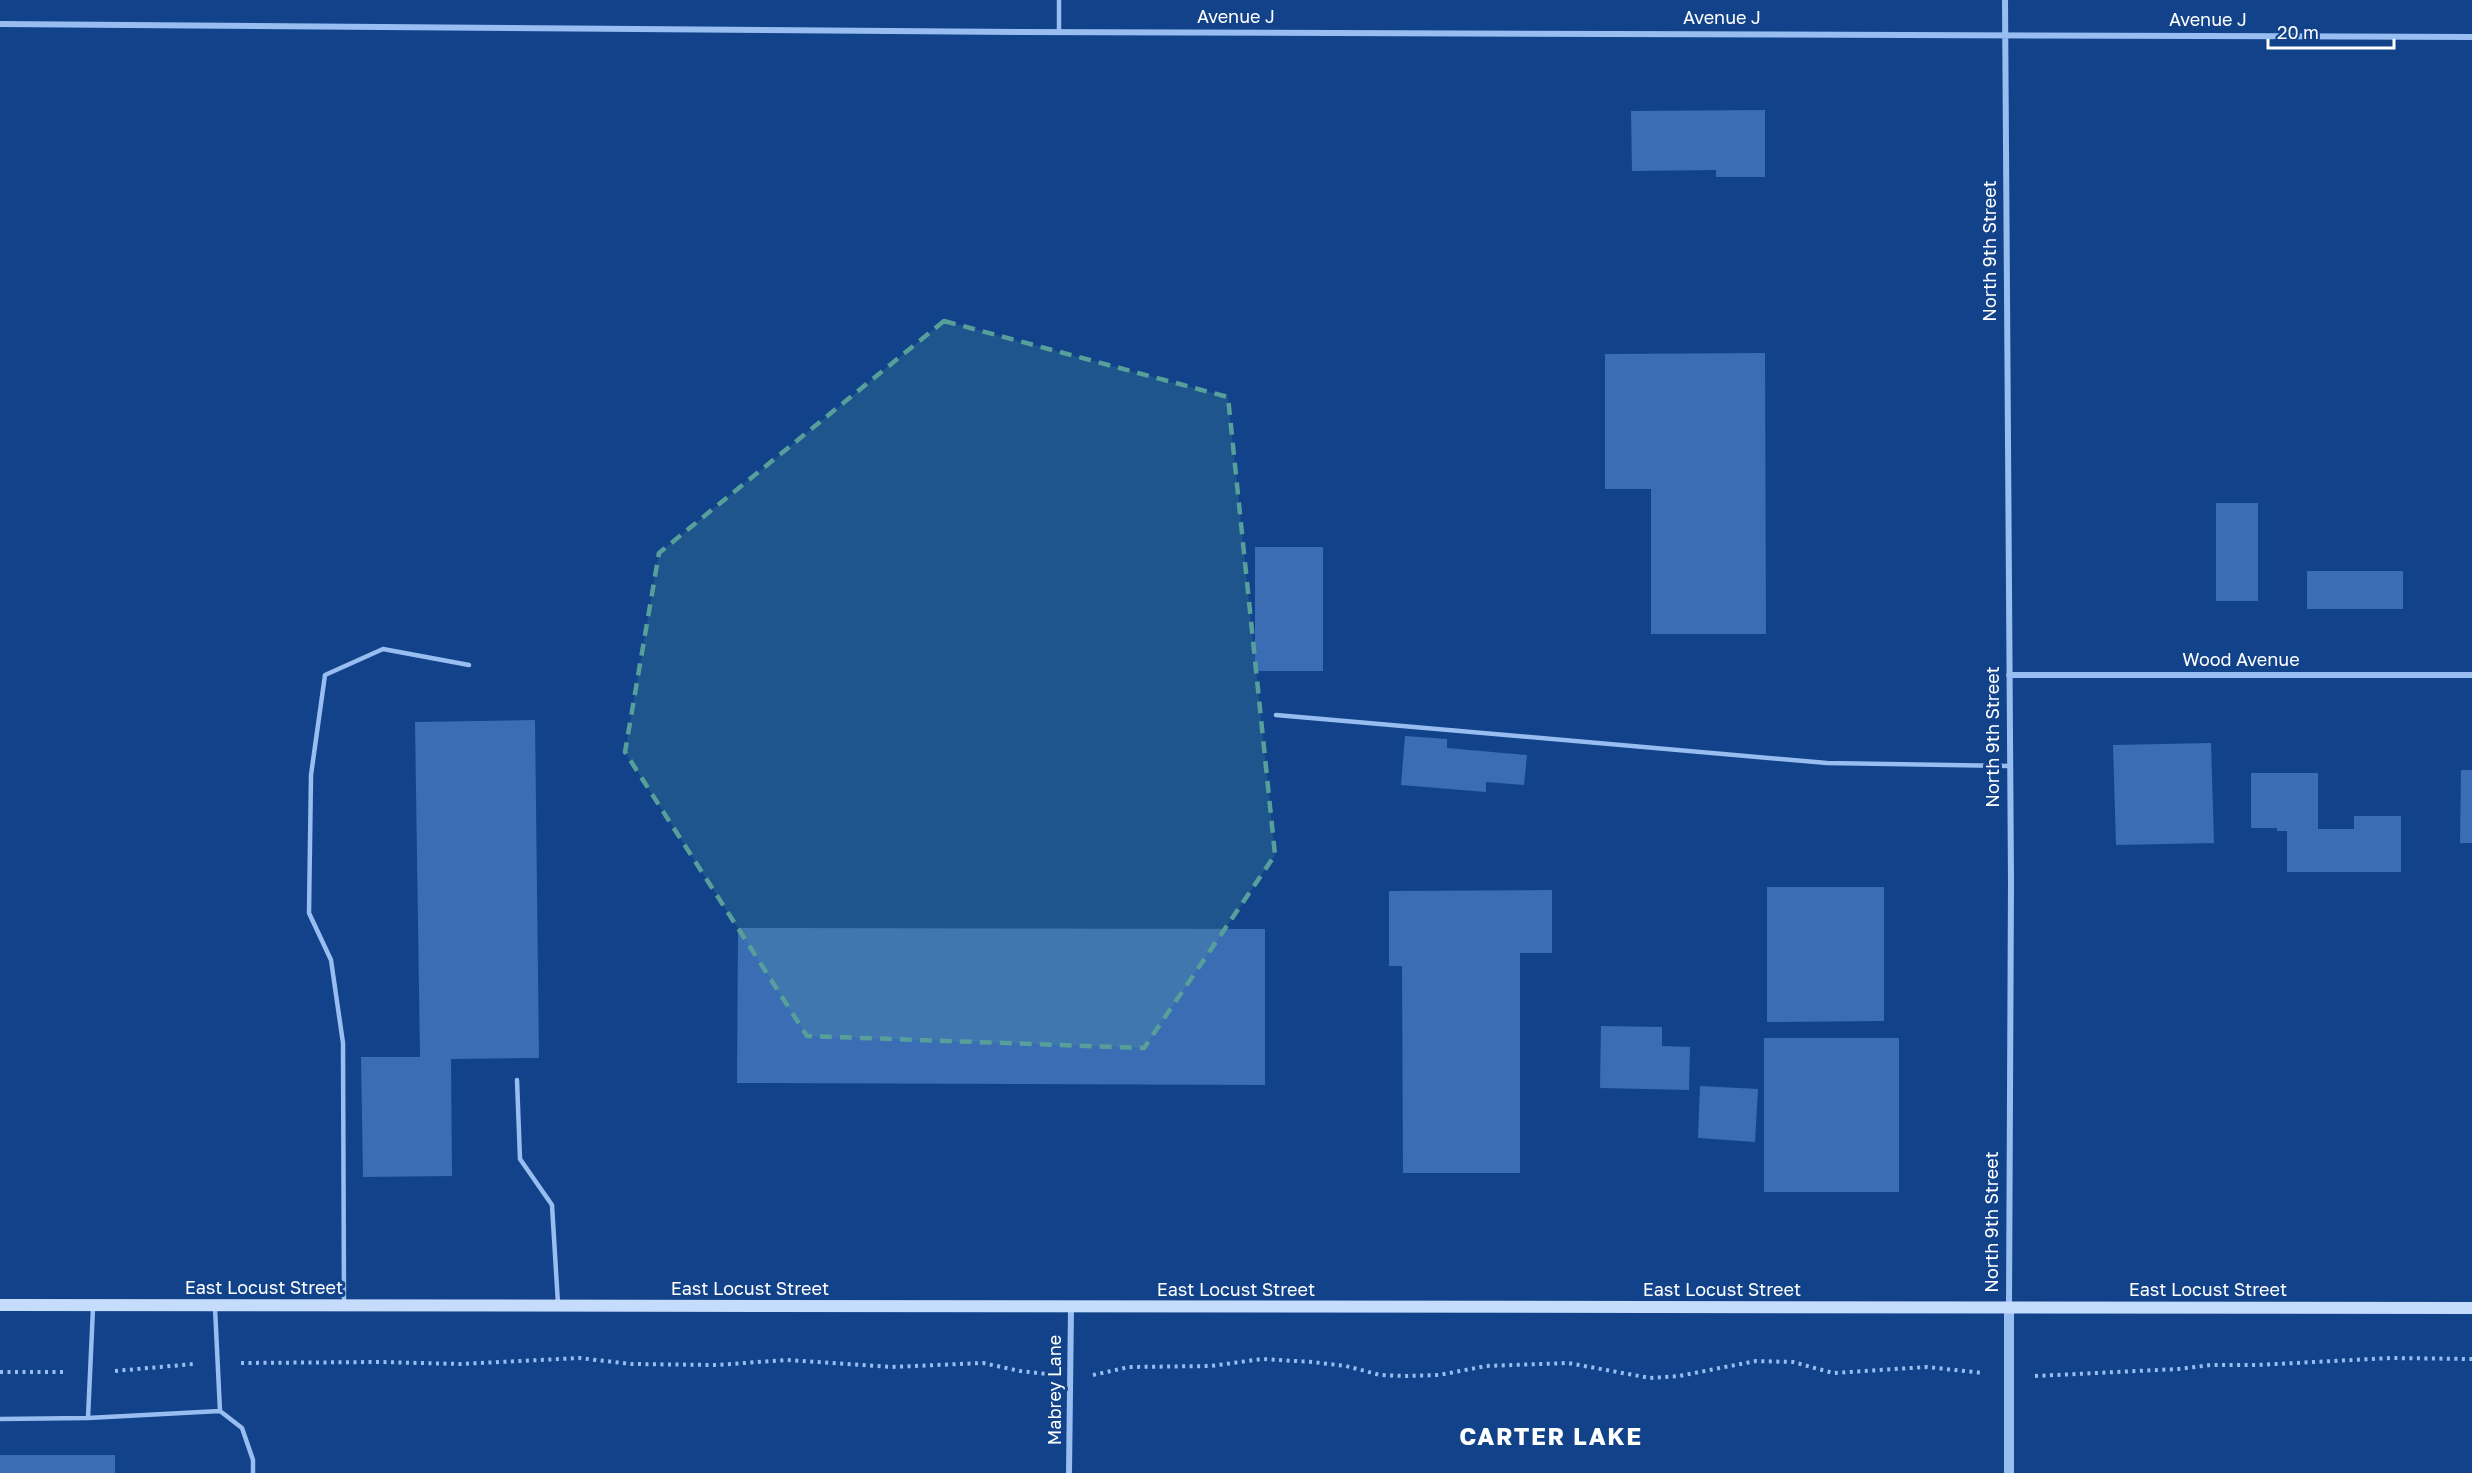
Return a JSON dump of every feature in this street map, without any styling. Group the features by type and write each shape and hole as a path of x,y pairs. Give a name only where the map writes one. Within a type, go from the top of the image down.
{"main road":[{"name":"East Locust Street","path":"0,1305 2472,1308"}],"street":[{"name":"North 9th Street","path":"2005,0 2010,766 2009,1473"},
{"name":"Avenue J","path":"0,24 1059,32 2472,37"},
{"name":"Wood Avenue","path":"2009,675 2472,675"},
{"name":"Mabrey Lane","path":"1070,1473 1071,1308"}],"lane":[{"path":"1059,0 1059,32"},
{"path":"344,1306 343,1043 332,960 309,913 311,776 325,675 383,649 469,665"},
{"path":"1276,715 1827,763 2010,766"},
{"path":"517,1080 520,1159 552,1205 558,1306"},
{"path":"88,1418 92,1371 93,1306"},
{"path":"215,1306 220,1411"},
{"path":"0,1419 88,1418 220,1411 242,1428 253,1460 253,1473"}],"path":[{"path":"0,1372 92,1371 218,1364 380,1362 461,1364 579,1358 631,1364 716,1365 787,1359 891,1367 983,1363 1020,1371 1071,1376 1100,1375 1129,1367 1211,1366 1262,1359 1323,1364 1380,1375 1405,1376 1439,1375 1486,1366 1568,1363 1650,1378 1679,1376 1756,1361 1793,1362 1833,1374 1927,1367 2009,1376 2390,1358 2472,1359"}],"highlighted area":[{"path":"944,321 1228,397 1275,855 1144,1048 807,1036 625,752 659,553"}],"building":[{"path":"1765,110 1765,177 1716,177 1716,170 1632,171 1631,111"},
{"path":"1765,353 1766,634 1651,634 1651,489 1605,489 1605,354"},
{"path":"2216,503 2258,503 2258,601 2216,601"},
{"path":"1255,547 1323,547 1323,671 1255,671"},
{"path":"2307,571 2403,571 2403,609 2307,609"},
{"path":"535,720 539,1058 451,1059 452,1176 363,1177 361,1057 420,1057 415,722"},
{"path":"1405,736 1447,739 1447,748 1527,755 1524,785 1486,782 1486,792 1401,785"},
{"path":"2211,743 2214,843 2116,845 2113,745"},
{"path":"2461,770 2472,770 2472,843 2460,843"},
{"path":"2251,773 2318,773 2318,829 2354,829 2354,816 2401,816 2401,872 2287,872 2287,831 2277,831 2277,828 2251,828"},
{"path":"1767,887 1884,887 1884,1021 1767,1022"},
{"path":"1552,890 1552,953 1520,953 1520,1173 1403,1173 1402,966 1389,966 1389,891"},
{"path":"738,928 1265,929 1265,1085 737,1083"},
{"path":"1601,1026 1662,1027 1662,1046 1690,1047 1689,1090 1600,1088"},
{"path":"1764,1038 1899,1038 1899,1192 1764,1192"},
{"path":"1700,1086 1758,1089 1755,1142 1698,1138"},
{"path":"0,1455 115,1455 115,1473 0,1473"}],"district":[{"name":"CARTER LAKE","path":"1551,1437"}]}
